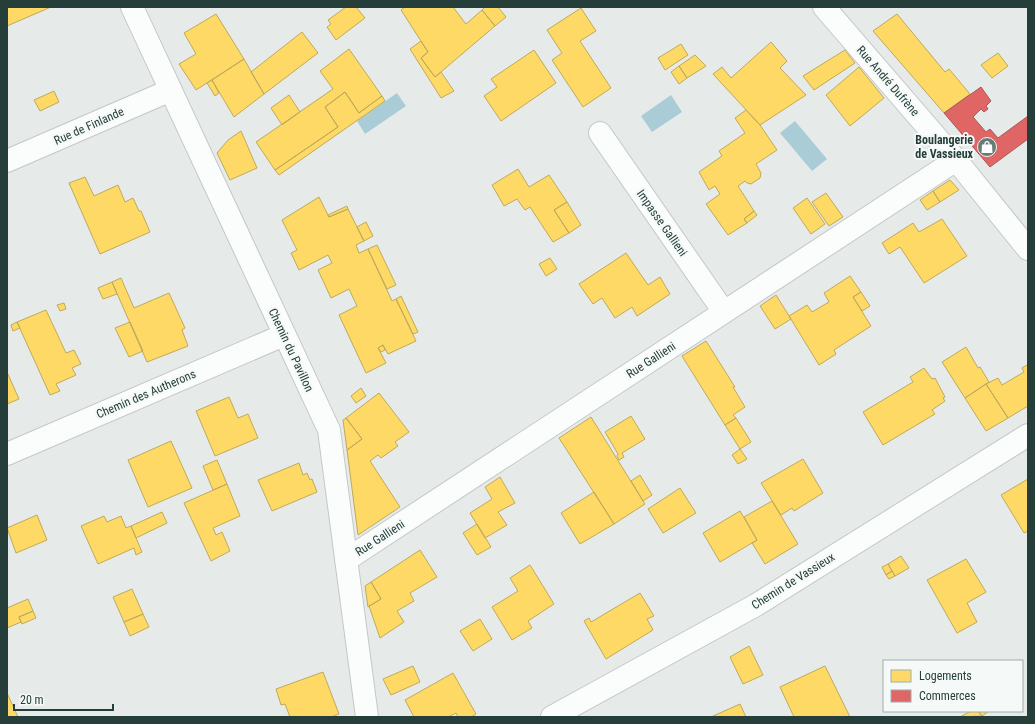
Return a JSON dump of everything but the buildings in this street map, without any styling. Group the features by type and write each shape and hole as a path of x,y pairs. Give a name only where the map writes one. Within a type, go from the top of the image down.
{"street":[{"name":"Chemin du Pavillon","path":"132,7 329,430 367,717"},
{"name":"Rue André Dufrène","path":"824,7 956,160 1028,249"},
{"name":"Rue de Finlande","path":"7,161 170,90"},
{"name":"Impasse Gallieni","path":"600,133 724,312"},
{"name":"Rue Gallieni","path":"346,560 956,160"},
{"name":"Chemin des Autherons","path":"7,454 284,335"},
{"name":"Chemin de Vassieux","path":"552,717 756,605 1028,435"}],"water":[{"path":"397,93 406,106 365,134 357,121"},
{"path":"671,95 682,112 652,132 641,116"},
{"path":"795,121 827,159 812,171 780,133"}],"place":[{"name":"Boulangerie de Vassieux","path":"987,147"}]}
